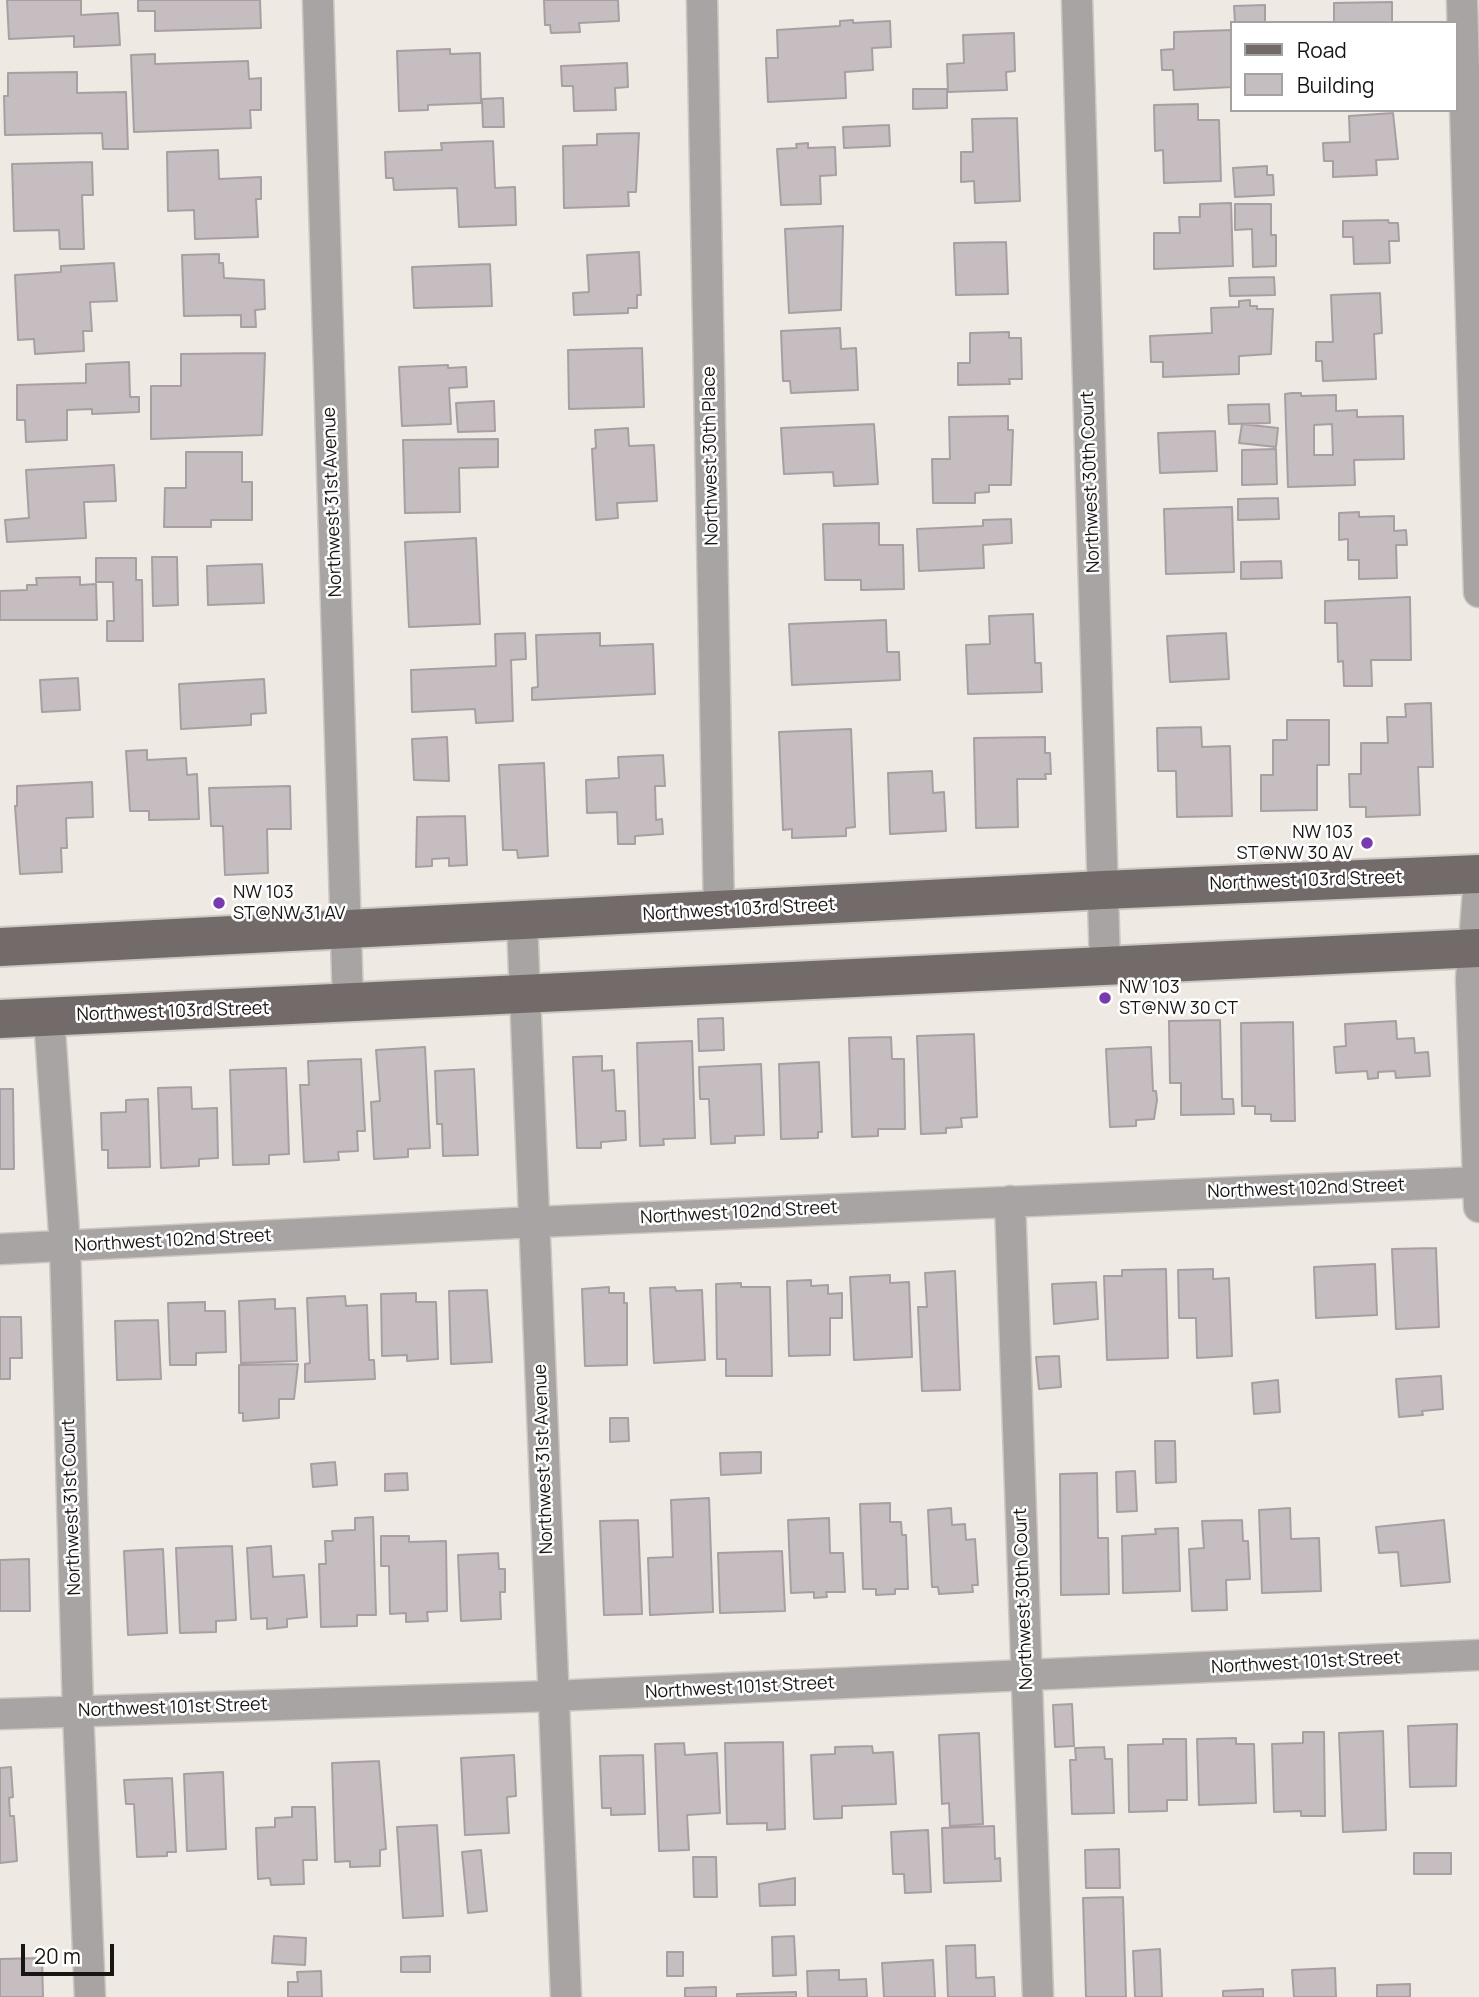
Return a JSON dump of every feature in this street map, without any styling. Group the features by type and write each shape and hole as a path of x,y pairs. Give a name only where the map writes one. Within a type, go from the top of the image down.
{"main road":[{"name":"Northwest 103rd Street","path":"0,947 719,912 1103,890 1479,876"},
{"name":"Northwest 103rd Street","path":"0,1019 1476,948"}],"street":[{"name":"Northwest 31st Avenue","path":"318,0 348,1004"},
{"name":"Northwest 30th Place","path":"702,0 719,912"},
{"name":"Northwest 30th Court","path":"1077,0 1105,965"},
{"path":"1462,0 1479,592"},
{"path":"1479,876 1476,948 1479,1191"},
{"name":"Northwest 31st Avenue","path":"522,922 566,1997"},
{"name":"Northwest 31st Court","path":"49,1017 65,1246 78,1710 90,1997"},
{"name":"Northwest 102nd Street","path":"0,1250 1010,1201 1479,1191"},
{"name":"Northwest 30th Court","path":"1010,1201 1038,1997"},
{"name":"Northwest 101st Street","path":"0,1714 552,1696 1479,1655"}],"building":[{"path":"7,0 81,0 81,15 118,13 120,45 74,47 74,36 9,39"},
{"path":"138,0 260,0 261,28 155,31 155,11 138,11"},
{"path":"544,0 618,0 619,21 579,23 580,32 551,33 550,25 545,25"},
{"path":"1392,2 1392,21 1334,21 1334,3"},
{"path":"1265,5 1265,21 1235,21 1234,6"},
{"path":"853,20 853,23 890,21 891,47 872,48 873,70 845,72 846,98 768,102 766,58 778,58 777,30 840,26 840,21"},
{"path":"1230,30 1230,87 1174,90 1173,70 1162,70 1161,50 1174,49 1174,32"},
{"path":"1014,33 1015,71 1006,72 1007,90 948,92 947,64 964,63 963,35"},
{"path":"450,49 450,54 480,53 481,103 428,105 428,110 399,111 397,51"},
{"path":"155,54 155,64 248,61 249,79 261,78 261,110 250,110 251,128 134,132 131,55"},
{"path":"627,63 628,87 615,88 616,110 574,111 573,86 562,86 561,66"},
{"path":"77,72 77,93 126,92 128,149 103,149 102,133 5,135 4,96 8,96 8,73"},
{"path":"913,89 947,89 947,108 913,109"},
{"path":"503,98 504,127 483,127 482,99"},
{"path":"1198,104 1198,120 1219,120 1221,181 1164,183 1163,150 1155,151 1154,105"},
{"path":"1393,113 1398,159 1376,160 1377,175 1333,177 1333,161 1324,161 1323,143 1350,142 1349,116"},
{"path":"1017,118 1020,201 975,203 974,181 961,182 961,152 973,152 972,119"},
{"path":"889,125 890,146 844,148 843,127"},
{"path":"639,133 636,192 628,192 629,206 564,208 563,146 597,145 597,134"},
{"path":"493,141 495,188 515,187 516,225 459,227 457,188 394,190 393,178 386,178 385,152 442,150 441,143"},
{"path":"808,143 808,148 835,147 836,175 820,176 821,204 781,205 777,149 797,148 796,144"},
{"path":"218,150 219,179 261,177 261,199 256,199 258,237 195,239 194,210 168,211 167,152"},
{"path":"92,162 93,195 82,195 84,249 60,249 59,230 14,231 12,164"},
{"path":"1267,166 1267,175 1273,175 1274,195 1235,197 1233,168"},
{"path":"1231,203 1233,266 1154,269 1154,233 1180,233 1179,217 1200,217 1200,204"},
{"path":"1235,204 1271,204 1271,235 1276,235 1276,266 1253,267 1252,229 1235,230"},
{"path":"1388,220 1389,223 1398,223 1399,241 1389,241 1390,263 1354,264 1353,237 1343,237 1343,221"},
{"path":"843,226 841,310 789,313 785,229"},
{"path":"1006,242 1008,294 956,295 954,243"},
{"path":"639,252 641,295 637,295 637,308 628,308 628,313 574,315 573,293 589,292 587,255"},
{"path":"219,254 224,278 264,280 265,309 255,310 256,327 241,327 241,315 184,316 182,255"},
{"path":"114,263 117,301 90,302 92,331 83,331 84,351 35,354 34,339 18,340 15,275 61,272 61,266"},
{"path":"490,264 492,306 414,308 412,267"},
{"path":"1274,277 1275,295 1230,296 1229,278"},
{"path":"1380,293 1382,333 1374,334 1376,379 1323,381 1322,361 1316,361 1316,342 1333,342 1331,295"},
{"path":"1250,300 1250,306 1257,306 1257,309 1273,309 1271,354 1239,356 1239,374 1163,377 1163,362 1151,362 1150,336 1212,333 1211,308 1239,307 1239,301"},
{"path":"840,328 841,349 856,348 858,390 791,393 790,381 783,381 781,331"},
{"path":"1009,332 1009,338 1021,338 1022,379 1009,379 1010,384 958,385 958,363 970,363 970,333"},
{"path":"642,348 644,407 569,409 568,350"},
{"path":"265,353 262,435 151,439 151,386 181,386 181,354"},
{"path":"129,362 130,397 139,397 139,412 92,414 92,409 67,410 67,440 26,442 25,420 17,420 17,385 86,383 86,364"},
{"path":"448,365 448,368 466,367 467,387 449,388 451,424 402,426 399,367"},
{"path":"1285,394 1336,395 1336,411 1357,410 1357,417 1403,416 1404,459 1354,460 1355,485 1288,487","holes":["1332,424 1333,455 1314,455 1314,425"]},
{"path":"494,401 495,431 458,432 456,403"},
{"path":"1269,404 1270,423 1229,424 1228,405"},
{"path":"1008,416 1008,430 1013,430 1011,485 989,485 989,492 975,493 975,503 933,503 932,459 950,459 949,417"},
{"path":"874,424 878,484 834,486 833,472 784,474 781,428"},
{"path":"1242,424 1278,428 1276,447 1239,443"},
{"path":"628,428 629,446 654,445 657,501 617,503 618,518 596,520 592,449 596,448 595,430"},
{"path":"1215,431 1217,471 1160,473 1158,433"},
{"path":"498,439 498,467 459,468 460,512 405,513 403,440"},
{"path":"1276,449 1277,484 1242,485 1242,450"},
{"path":"186,452 242,452 242,482 252,482 252,520 211,520 211,527 164,527 165,488 186,488"},
{"path":"114,465 116,501 84,502 86,538 7,542 5,520 29,518 26,470"},
{"path":"1278,498 1279,519 1238,520 1238,499"},
{"path":"1232,507 1234,572 1166,574 1164,509"},
{"path":"1359,512 1359,517 1394,516 1394,531 1406,530 1407,545 1396,545 1397,578 1359,579 1359,560 1348,560 1348,539 1339,540 1339,513"},
{"path":"1011,519 1012,543 983,545 984,568 919,571 917,529 983,526 983,520"},
{"path":"879,523 879,545 903,545 904,589 861,590 861,580 825,580 823,524"},
{"path":"476,538 480,624 409,627 405,542"},
{"path":"152,557 177,557 178,605 153,606"},
{"path":"96,558 136,558 136,580 142,580 143,641 107,641 107,621 114,621 113,582 96,582"},
{"path":"1281,561 1282,578 1241,579 1241,562"},
{"path":"262,564 264,603 208,605 207,566"},
{"path":"80,577 80,585 96,584 97,620 0,620 0,591 27,590 27,585 37,585 36,578"},
{"path":"1410,597 1411,660 1371,660 1372,686 1344,686 1343,661 1338,662 1337,623 1325,623 1325,601"},
{"path":"1033,614 1035,663 1041,663 1042,692 968,694 966,645 990,644 989,616"},
{"path":"886,620 887,652 899,652 900,680 792,685 789,624"},
{"path":"525,633 526,659 511,660 513,721 476,723 475,709 412,712 411,670 496,666 495,634"},
{"path":"600,633 600,646 653,644 655,694 532,700 532,688 538,687 536,635"},
{"path":"1226,633 1229,679 1170,682 1167,636"},
{"path":"78,678 80,710 42,712 40,680"},
{"path":"264,679 266,713 251,714 251,725 181,729 179,684"},
{"path":"1431,703 1433,767 1418,767 1420,815 1366,817 1366,807 1350,807 1349,774 1361,774 1361,743 1388,743 1387,717 1406,717 1405,704"},
{"path":"1287,720 1329,720 1329,765 1317,765 1317,810 1261,811 1261,775 1273,775 1273,740 1287,740"},
{"path":"1201,727 1202,747 1230,746 1232,816 1177,817 1176,771 1158,771 1157,728"},
{"path":"851,729 855,827 846,828 846,836 792,838 792,829 783,830 779,732"},
{"path":"447,737 449,781 414,780 412,739"},
{"path":"1045,737 1045,753 1050,753 1051,774 1045,774 1046,779 1017,779 1018,827 976,828 974,738"},
{"path":"147,750 147,760 186,758 187,775 197,774 199,819 149,820 149,811 130,811 126,751"},
{"path":"663,755 665,786 655,786 656,820 662,819 663,834 635,836 635,844 618,844 617,812 587,813 586,780 619,778 618,757"},
{"path":"544,763 548,856 518,858 517,850 503,850 499,765"},
{"path":"932,771 933,793 944,792 946,831 890,834 888,773"},
{"path":"92,782 93,817 66,818 67,848 61,848 62,872 20,874 15,806 17,786"},
{"path":"290,786 291,829 267,829 268,873 225,875 223,826 211,826 209,788"},
{"path":"465,816 467,865 449,866 449,858 432,859 432,866 416,867 417,817"},
{"path":"723,1018 724,1050 699,1051 698,1019"},
{"path":"1220,1020 1222,1099 1233,1099 1234,1114 1181,1115 1181,1083 1170,1083 1169,1021"},
{"path":"1396,1021 1397,1039 1414,1038 1415,1053 1428,1052 1430,1076 1396,1078 1395,1071 1378,1072 1378,1078 1368,1079 1367,1071 1336,1073 1334,1047 1346,1046 1345,1024"},
{"path":"1293,1022 1295,1121 1271,1121 1271,1114 1255,1114 1255,1106 1242,1106 1241,1023"},
{"path":"974,1034 977,1117 961,1118 962,1127 946,1128 946,1133 921,1134 917,1036"},
{"path":"891,1037 892,1059 904,1059 905,1129 878,1129 878,1136 852,1137 849,1038"},
{"path":"692,1041 695,1138 663,1139 664,1145 640,1146 637,1043"},
{"path":"425,1047 430,1148 408,1149 408,1157 374,1159 371,1102 380,1101 376,1050"},
{"path":"1151,1047 1153,1091 1156,1091 1157,1100 1154,1119 1136,1120 1136,1126 1110,1127 1106,1049"},
{"path":"602,1056 602,1071 614,1070 616,1111 625,1111 626,1140 601,1142 601,1148 577,1148 573,1057"},
{"path":"361,1059 365,1131 357,1131 358,1151 338,1152 339,1160 304,1162 300,1085 309,1085 308,1061"},
{"path":"819,1062 822,1132 818,1132 818,1138 781,1139 779,1064"},
{"path":"761,1064 764,1135 735,1136 735,1143 711,1144 709,1099 700,1099 699,1067"},
{"path":"286,1068 289,1154 269,1155 269,1164 233,1165 230,1070"},
{"path":"474,1069 478,1155 443,1156 442,1124 437,1124 435,1071"},
{"path":"191,1087 192,1109 217,1108 218,1158 199,1159 199,1166 161,1168 158,1088"},
{"path":"0,1089 13,1089 14,1169 0,1169"},
{"path":"148,1099 150,1167 108,1168 108,1150 102,1150 101,1113 126,1112 126,1100"},
{"path":"1436,1248 1439,1327 1396,1329 1392,1249"},
{"path":"1375,1264 1377,1315 1316,1318 1314,1267"},
{"path":"1166,1269 1168,1358 1107,1360 1104,1276 1122,1276 1122,1270"},
{"path":"1213,1269 1213,1279 1229,1278 1232,1356 1197,1358 1196,1318 1179,1318 1178,1270"},
{"path":"955,1271 960,1390 922,1391 918,1307 927,1307 925,1273"},
{"path":"890,1275 890,1283 909,1282 912,1357 854,1360 850,1277"},
{"path":"811,1280 811,1286 828,1285 828,1294 842,1293 842,1318 830,1318 830,1355 789,1356 787,1281"},
{"path":"1096,1282 1098,1319 1054,1324 1052,1284"},
{"path":"741,1283 741,1287 770,1287 772,1376 726,1376 726,1359 717,1359 716,1284"},
{"path":"609,1287 609,1293 624,1293 624,1303 627,1303 627,1365 585,1366 582,1289"},
{"path":"675,1287 676,1291 702,1290 705,1360 654,1363 650,1288"},
{"path":"487,1290 492,1362 451,1364 449,1291"},
{"path":"416,1293 416,1302 436,1302 438,1359 407,1361 407,1355 382,1356 381,1294"},
{"path":"345,1296 346,1306 367,1305 369,1360 374,1360 375,1379 305,1382 305,1364 310,1363 307,1298"},
{"path":"275,1299 275,1309 295,1308 297,1361 241,1363 239,1301"},
{"path":"205,1302 205,1311 225,1311 226,1352 196,1353 196,1365 170,1365 168,1303"},
{"path":"0,1317 21,1317 22,1358 10,1358 10,1379 0,1379"},
{"path":"158,1320 161,1379 117,1380 115,1321"},
{"path":"1059,1356 1061,1387 1039,1389 1036,1357"},
{"path":"298,1364 294,1399 279,1399 279,1418 243,1421 243,1413 239,1413 239,1365"},
{"path":"1441,1376 1443,1409 1422,1411 1423,1415 1399,1417 1396,1379"},
{"path":"1278,1380 1280,1412 1254,1414 1252,1383"},
{"path":"610,1418 628,1418 629,1441 610,1442"},
{"path":"1155,1441 1175,1441 1176,1482 1156,1483"},
{"path":"761,1452 761,1473 721,1475 720,1453"},
{"path":"335,1462 337,1485 313,1487 311,1464"},
{"path":"1135,1471 1137,1511 1117,1512 1116,1472"},
{"path":"407,1473 408,1490 385,1491 385,1474"},
{"path":"1097,1473 1098,1538 1108,1538 1109,1594 1061,1595 1060,1474"},
{"path":"709,1498 713,1612 650,1615 648,1558 673,1557 671,1500"},
{"path":"890,1503 890,1522 901,1522 902,1535 906,1535 908,1589 895,1589 895,1594 876,1595 876,1589 863,1589 860,1504"},
{"path":"951,1508 952,1525 965,1524 966,1540 975,1539 978,1585 972,1585 973,1592 939,1594 938,1587 932,1587 928,1510"},
{"path":"1290,1508 1291,1539 1319,1538 1321,1591 1262,1593 1259,1510"},
{"path":"373,1517 376,1615 357,1615 357,1626 321,1627 319,1564 326,1564 325,1541 333,1541 332,1531 355,1530 355,1518"},
{"path":"829,1518 830,1553 843,1553 845,1592 826,1592 827,1597 814,1598 814,1592 791,1593 788,1520"},
{"path":"638,1520 642,1614 604,1615 600,1521"},
{"path":"1242,1520 1243,1541 1248,1541 1250,1579 1226,1580 1227,1610 1192,1611 1189,1549 1204,1548 1202,1521"},
{"path":"1444,1520 1450,1582 1401,1586 1398,1552 1379,1553 1376,1527"},
{"path":"1178,1528 1180,1591 1123,1593 1122,1536 1156,1534 1155,1529"},
{"path":"381,1536 409,1536 409,1542 446,1541 447,1611 427,1612 428,1621 406,1622 406,1613 390,1614 389,1566 381,1566"},
{"path":"232,1546 236,1620 216,1621 216,1632 180,1633 176,1548"},
{"path":"271,1546 273,1577 304,1575 307,1617 287,1619 287,1627 267,1629 267,1618 251,1619 247,1548"},
{"path":"163,1549 167,1633 128,1635 124,1551"},
{"path":"782,1551 785,1611 720,1613 718,1553"},
{"path":"498,1553 499,1569 505,1569 505,1592 500,1592 501,1619 461,1621 458,1555"},
{"path":"29,1559 30,1611 0,1611 0,1560"},
{"path":"1072,1704 1074,1746 1055,1747 1053,1705"},
{"path":"1457,1724 1456,1786 1410,1787 1408,1726"},
{"path":"1383,1731 1386,1830 1343,1832 1339,1733"},
{"path":"1303,1732 1324,1732 1325,1816 1301,1816 1301,1811 1274,1812 1272,1744 1303,1743"},
{"path":"979,1733 983,1824 950,1826 949,1803 942,1804 939,1735"},
{"path":"1236,1738 1236,1744 1254,1744 1256,1803 1199,1805 1197,1739"},
{"path":"1163,1739 1186,1739 1187,1800 1167,1800 1167,1811 1129,1812 1128,1745 1163,1744"},
{"path":"783,1742 785,1829 767,1830 767,1823 727,1824 725,1743"},
{"path":"684,1743 685,1755 717,1753 720,1813 687,1815 689,1850 659,1851 655,1744"},
{"path":"872,1746 873,1753 893,1752 896,1804 842,1806 842,1818 814,1819 811,1755 835,1754 835,1747"},
{"path":"1104,1747 1105,1759 1112,1759 1114,1813 1072,1814 1070,1760 1076,1760 1075,1748"},
{"path":"514,1755 516,1796 507,1797 509,1833 465,1835 461,1758"},
{"path":"643,1755 645,1814 611,1815 611,1808 602,1808 600,1756"},
{"path":"379,1761 386,1849 380,1850 380,1866 350,1867 350,1861 335,1862 332,1763"},
{"path":"11,1767 13,1797 9,1798 10,1816 14,1816 17,1861 0,1863 0,1768"},
{"path":"223,1772 226,1849 187,1851 184,1774"},
{"path":"172,1778 176,1852 167,1852 167,1856 137,1857 134,1804 126,1804 124,1780"},
{"path":"292,1807 315,1807 317,1860 303,1860 304,1884 271,1885 270,1878 258,1879 256,1828 275,1827 275,1818 292,1817"},
{"path":"437,1825 443,1916 403,1918 397,1827"},
{"path":"994,1826 995,1859 1000,1858 1001,1881 944,1883 942,1828"},
{"path":"928,1830 931,1892 905,1893 904,1874 893,1874 891,1832"},
{"path":"1119,1849 1120,1888 1086,1888 1085,1850"},
{"path":"481,1850 487,1911 468,1913 462,1852"},
{"path":"1414,1853 1451,1853 1451,1874 1414,1874"},
{"path":"693,1857 716,1857 717,1897 694,1897"},
{"path":"795,1878 795,1905 760,1906 759,1884"},
{"path":"1123,1897 1126,1997 1086,1997 1083,1898"},
{"path":"274,1936 306,1938 305,1965 272,1963"},
{"path":"794,1936 796,1975 773,1976 772,1937"},
{"path":"975,1945 976,1978 994,1977 995,1997 948,1997 946,1946"},
{"path":"1160,1949 1162,1997 1135,1997 1133,1951"},
{"path":"667,1952 683,1952 683,1976 667,1976"},
{"path":"430,1956 430,1972 401,1972 401,1957"},
{"path":"42,1958 43,1997 0,1997 0,1959"},
{"path":"933,1960 935,1997 884,1997 882,1963"},
{"path":"1335,1968 1336,1997 1294,1997 1292,1970"},
{"path":"839,1970 839,1980 866,1979 867,1997 808,1997 807,1971"},
{"path":"321,1971 322,1997 288,1997 288,1982 298,1982 297,1972"},
{"path":"1410,1984 1410,1997 1377,1997 1377,1985"},
{"path":"716,1987 716,1997 685,1997 685,1988"},
{"path":"1263,1989 1263,1997 1223,1997 1223,1991"},
{"path":"796,1992 796,1997 737,1997 737,1994"}],"place":[{"name":"NW 103 ST@NW 30 AV","path":"1367,843"},
{"name":"NW 103 ST@NW 31 AV","path":"219,903"},
{"name":"NW 103 ST@NW 30 CT","path":"1105,998"}]}
